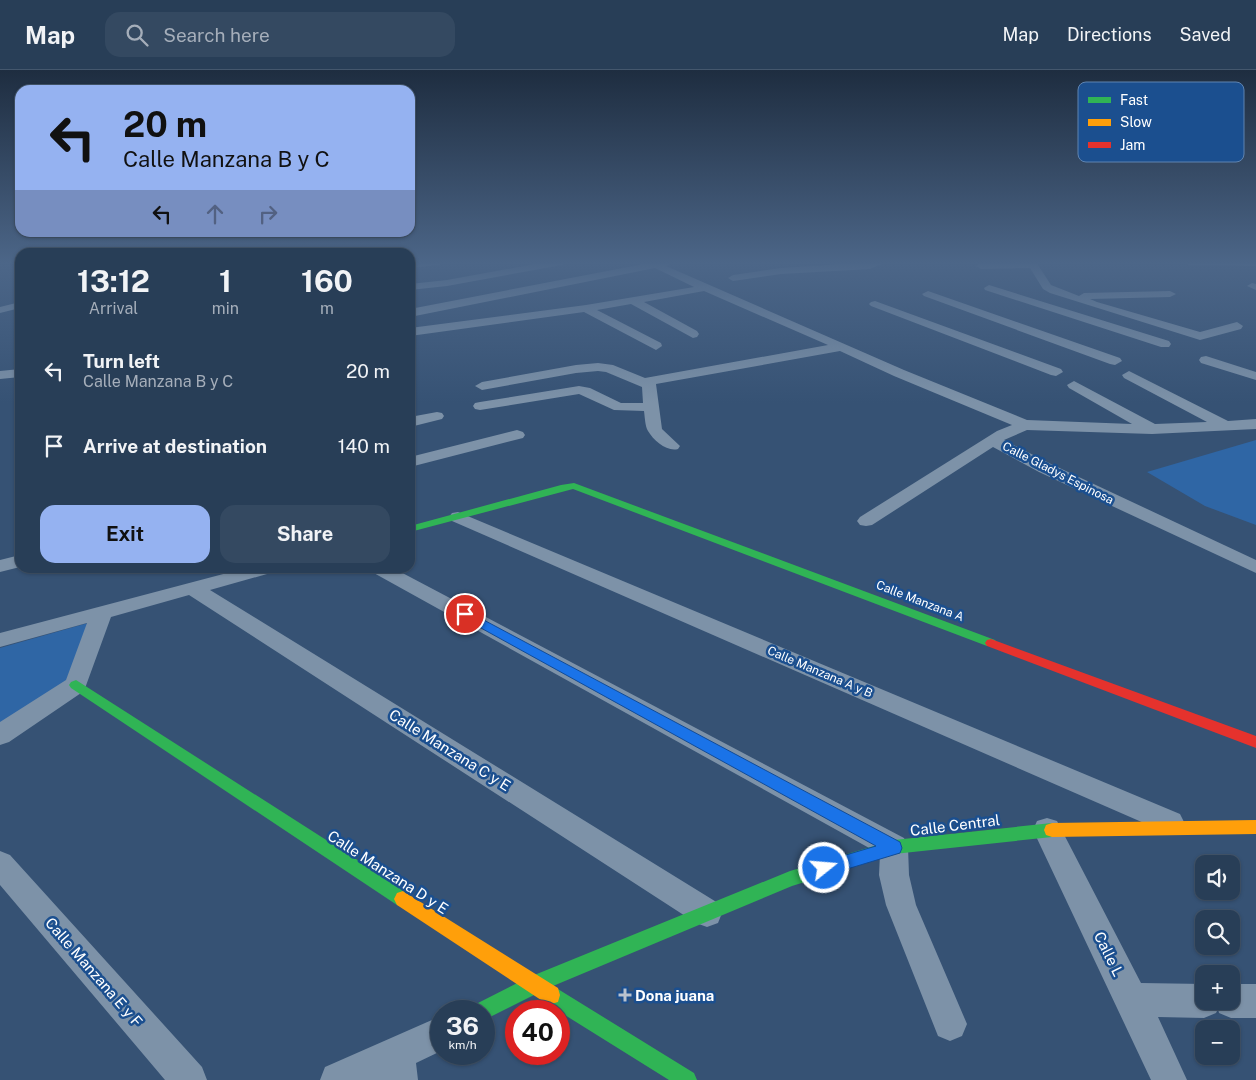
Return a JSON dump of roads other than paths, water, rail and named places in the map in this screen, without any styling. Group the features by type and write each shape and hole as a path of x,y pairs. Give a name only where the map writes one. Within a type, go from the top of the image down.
{"street":[{"path":"415,312 430,309"},
{"path":"415,331 578,309"},
{"path":"588,309 656,346"},
{"path":"649,309 693,334"},
{"path":"754,309 1025,425"},
{"path":"888,309 1056,372"},
{"path":"970,309 1115,361"},
{"path":"1053,309 1165,344"},
{"path":"963,338 1073,309"},
{"path":"1109,309 1200,336 1237,326"},
{"path":"672,446 657,434 651,407 649,380 841,347"},
{"path":"1206,360 1256,376"},
{"path":"482,386 576,369 598,367 608,368 648,384"},
{"path":"0,375 15,374"},
{"path":"1129,375 1228,427"},
{"path":"1074,385 1152,429"},
{"path":"480,406 582,390 618,407 651,407"},
{"path":"415,421 437,416"},
{"name":"Calle Gladys Espinosa","path":"1256,424 1228,427 1152,429 1025,425 1002,434 993,440 1044,468 1256,567"},
{"path":"415,461 516,435"},
{"path":"866,520 993,440"},
{"name":"Calle Manzana A","path":"458,517 564,487 574,486 1256,742"},
{"path":"415,528 458,517"},
{"name":"Calle Manzana A y B","path":"458,517 1183,828"},
{"path":"0,566 15,562"},
{"path":"0,640 248,573"},
{"path":"388,573 894,848 894,875 901,905 950,1024"},
{"name":"Calle Manzana C y E","path":"192,588 707,914"},
{"path":"0,734 76,685 102,613"},
{"name":"Calle Manzana D y E","path":"76,685 534,985 686,1080"},
{"name":"Calle Central","path":"495,1005 534,985 790,879 894,848 1047,830 1256,827"},
{"name":"Calle L","path":"1047,830 1132,1000 1168,1080"},
{"name":"Calle Manzana E y F","path":"0,864 189,1080"},
{"path":"1132,1000 1195,1001"},
{"path":"1240,1001 1256,1001"},
{"path":"338,1080 399,1067 430,1042"}],"place":[{"name":"Dona juana","path":"625,995"}]}
